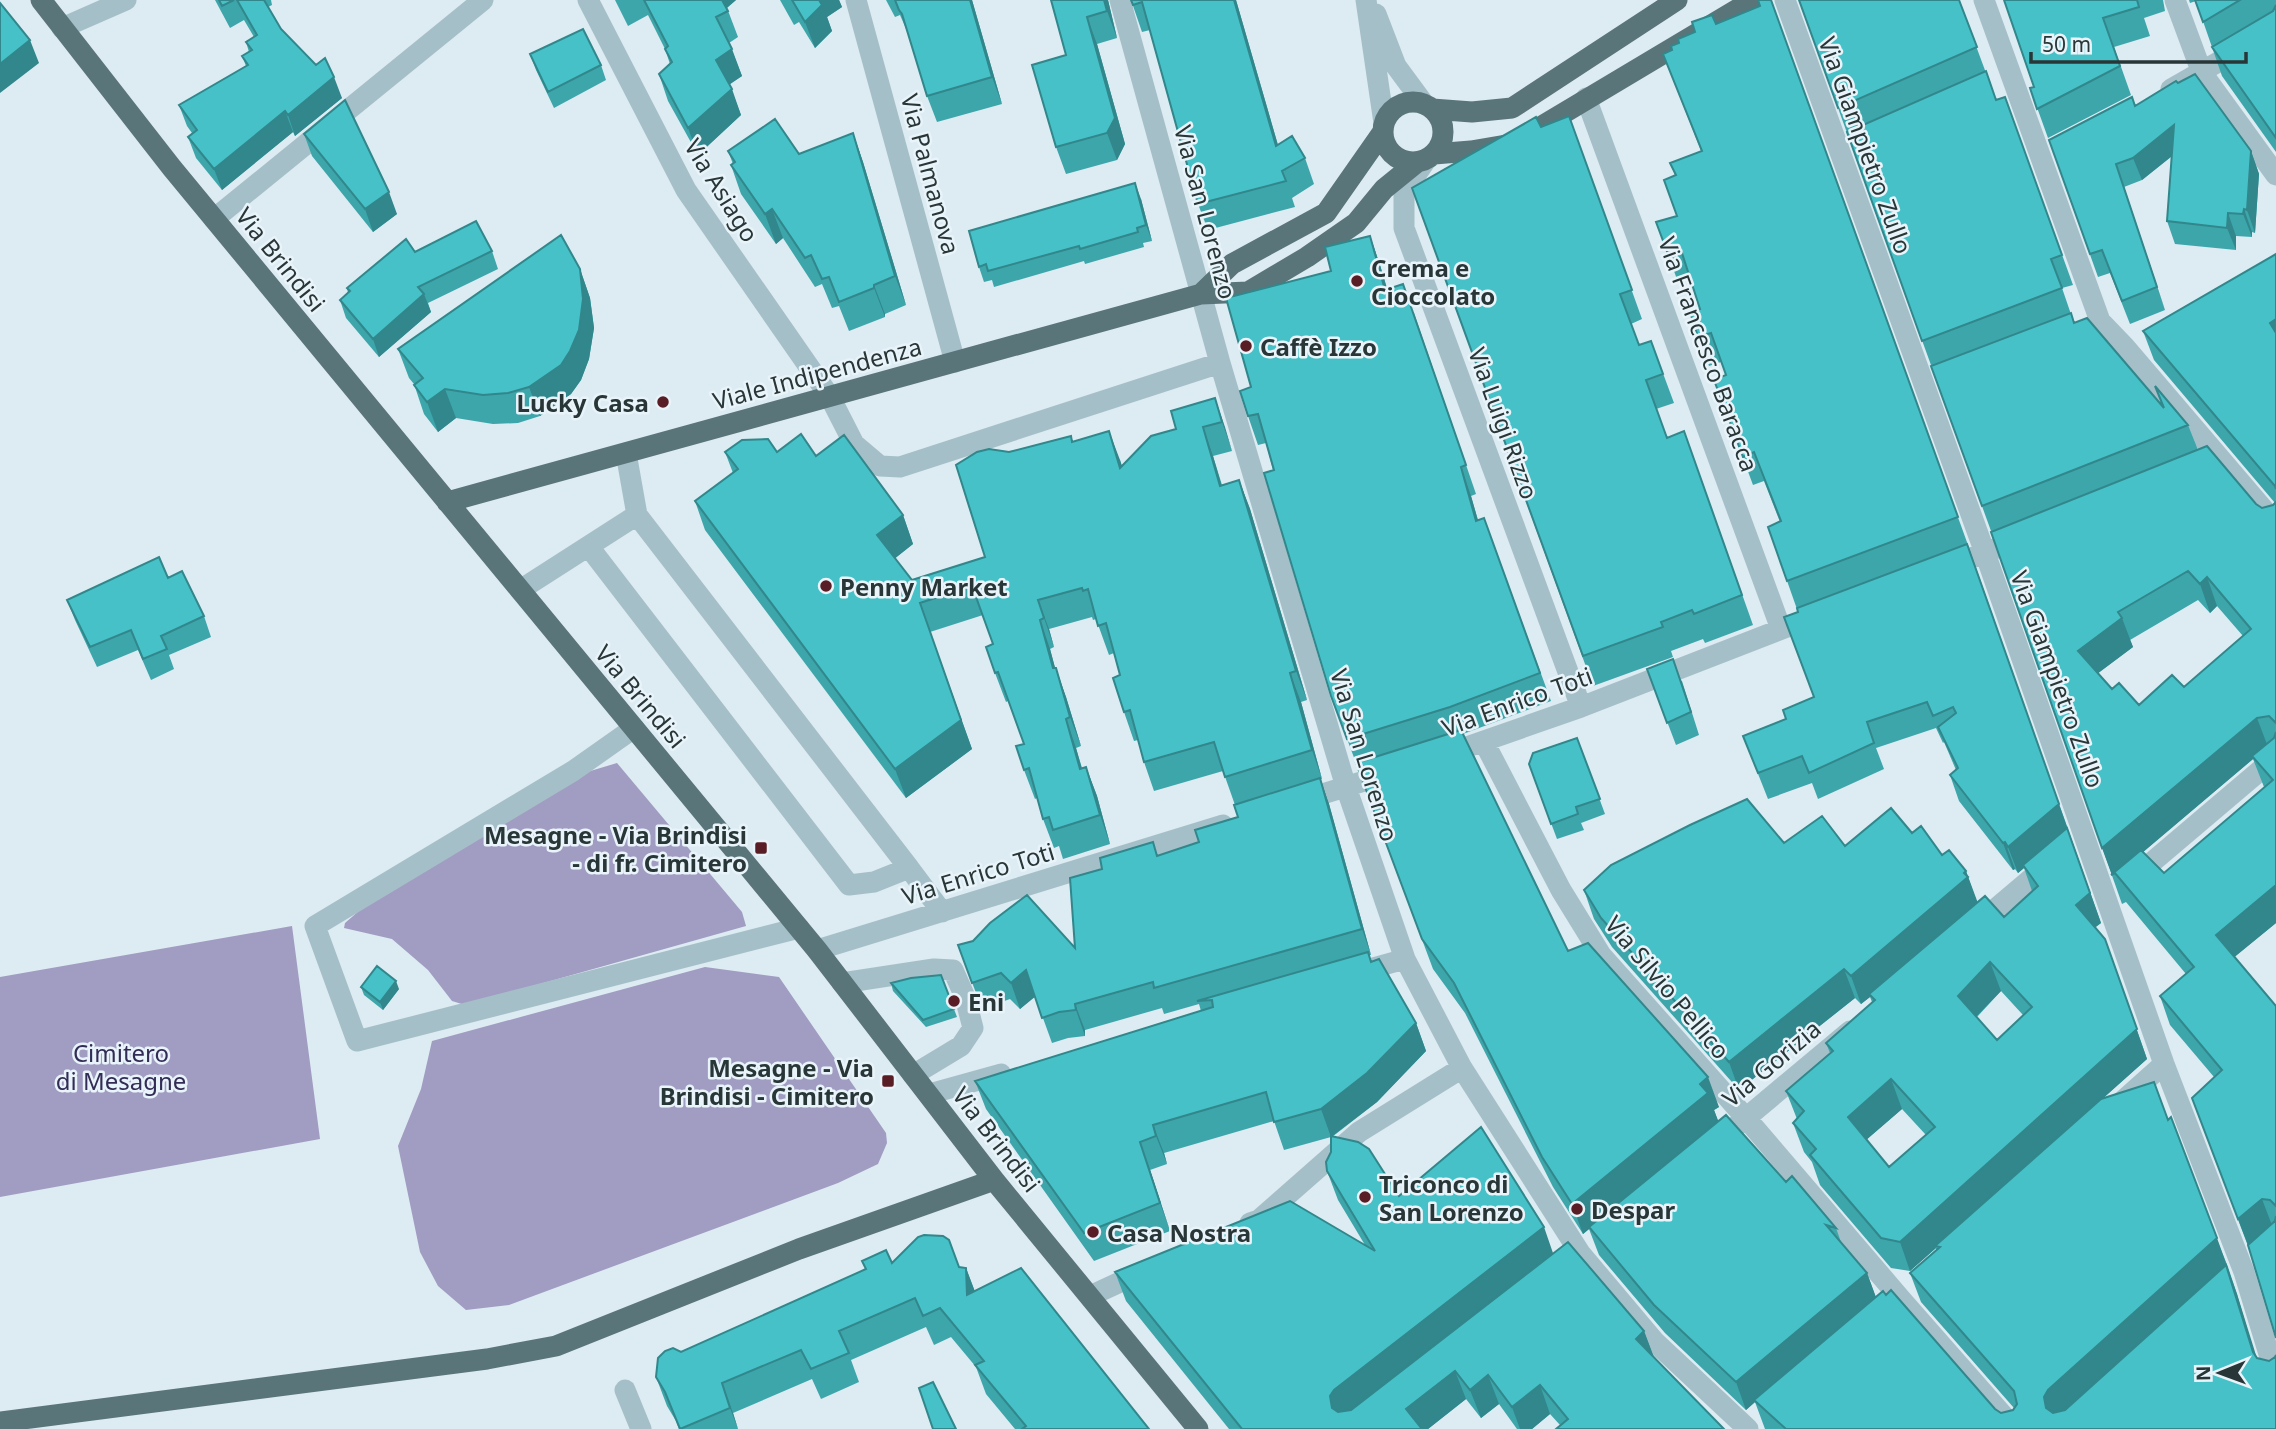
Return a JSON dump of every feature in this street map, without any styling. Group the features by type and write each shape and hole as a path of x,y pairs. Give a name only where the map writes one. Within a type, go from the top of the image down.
{"main road":[{"name":"Via Brindisi","path":"41,0 214,219 817,950 994,1180 1198,1429"},
{"path":"1678,0 1512,108 1472,112 1404,103 1395,107 1383,128 1390,152 1397,159 1426,159 1512,144 1753,0"},
{"path":"1426,159 1440,145 1443,126 1428,106"},
{"name":"Viale Indipendenza","path":"1201,294 1232,264 1326,213 1383,128"},
{"name":"Viale Indipendenza","path":"447,502 1201,294 1248,292 1307,257 1356,223 1384,189 1426,159"},
{"path":"0,1422 487,1359 556,1346 799,1249 994,1180"}],"street":[{"path":"62,28 125,0"},
{"path":"214,219 483,0"},
{"name":"Via Asiago","path":"588,0 686,190 830,397 854,444 880,466 900,467 1220,363"},
{"name":"Via Palmanova","path":"856,0 955,362"},
{"name":"Via San Lorenzo","path":"1120,0 1220,363 1346,787 1405,959 1462,1068 1580,1253 1655,1342 1747,1428"},
{"path":"1369,0 1396,66 1428,106"},
{"path":"1369,0 1383,128"},
{"name":"Via Giampietro Zullo","path":"1785,0 1848,151 1925,388 2085,834 2105,901 2164,1065 2244,1272 2276,1377"},
{"path":"1984,0 2006,82 2048,153 2100,321 2276,524"},
{"path":"2175,0 2202,73 2276,175"},
{"path":"2152,99 2276,29"},
{"name":"Via Francesco Baracca","path":"1587,98 1781,629"},
{"name":"Via Luigi Rizzo","path":"1426,159 1404,192 1404,228 1581,707"},
{"path":"2075,331 2100,321"},
{"path":"2125,347 2148,335"},
{"path":"1925,388 1950,379"},
{"path":"626,453 638,515 942,912"},
{"path":"2195,470 2220,460"},
{"path":"520,590 638,515"},
{"path":"1921,577 2047,528"},
{"path":"589,547 849,885 874,882 909,868"},
{"name":"Via Enrico Toti","path":"1281,807 1484,742 1832,610"},
{"path":"634,728 573,771 315,926 357,1041 799,928"},
{"name":"Via Silvio Pellico","path":"1484,742 1561,890 1601,955 1746,1118 1894,1303 2015,1429"},
{"path":"2105,901 2276,757"},
{"name":"Via Enrico Toti","path":"817,950 1242,819"},
{"path":"1958,940 2085,834"},
{"path":"1338,978 1405,959"},
{"path":"842,982 934,968 953,970 965,997 973,1028 961,1046 913,1075"},
{"name":"Via Gorizia","path":"1705,1152 1863,1020"},
{"path":"2103,1118 2164,1065"},
{"path":"929,1094 1021,1068"},
{"path":"1235,1230 1259,1220 1359,1132 1462,1068"},
{"path":"1559,1269 1601,1236"},
{"path":"2223,1290 2260,1256"},
{"path":"1090,1296 1162,1263"},
{"path":"1894,1303 1920,1280"},
{"path":"625,1390 641,1429"},
{"path":"1747,1428 1766,1409"}],"green space":[{"path":"617,763 742,912 746,926 465,1005 452,1001 428,970 392,939 344,928 345,923 360,910 587,772"},
{"name":"Cimitero di Mesagne","path":"292,926 320,1139 0,1197 0,977"},
{"path":"705,967 779,977 886,1133 887,1143 878,1164 838,1183 509,1305 466,1310 438,1286 420,1252 398,1146 421,1089 432,1041"}],"building":[{"path":"219,0 234,0 222,6"},
{"path":"237,0 264,0 281,29 316,65 325,58 334,77 288,115 285,111 214,169 188,137 197,130 179,105 248,65 242,56 252,50 246,42 257,35"},
{"path":"644,0 722,0 728,11 716,17 732,49 716,60 732,89 688,128 659,74 672,62 665,49 668,46"},
{"path":"792,0 819,0 822,5 805,22"},
{"path":"895,0 970,0 992,77 927,96 902,14"},
{"path":"1051,0 1104,0 1107,11 1087,17 1115,118 1107,133 1056,147 1032,65 1066,55"},
{"path":"1131,0 1234,0 1276,146 1292,136 1305,158 1282,171 1286,181 1198,204 1142,2 1133,5"},
{"path":"1758,0 1771,0 1958,517 1787,581 1768,527 1781,521 1754,452 1743,457 1714,380 1726,375 1711,333 1698,337 1690,312 1700,309 1681,250 1668,254 1656,222 1677,216 1664,180 1676,175 1670,163 1702,151 1663,54 1679,43 1678,39 1695,32 1692,22 1712,15 1716,24 1760,6"},
{"path":"1799,0 1959,0 1977,47 1838,108"},
{"path":"2004,0 2137,0 2139,7 2103,18 2120,66 2037,109 2030,88 2034,87"},
{"path":"2195,0 2240,0 2203,22"},
{"path":"0,3 30,40 0,64"},
{"path":"2276,5 2276,138 2212,47 2273,11"},
{"path":"583,29 601,65 548,92 530,54"},
{"path":"1986,71 1996,100 2005,97 2062,255 2051,259 2062,288 1922,341 1847,132"},
{"path":"2195,74 2251,151 2247,210 2244,209 2243,214 2228,213 2227,228 2167,221 2174,125 2133,158 2116,164 2157,287 2122,301 2102,250 2090,254 2049,140 2132,97 2135,106 2176,81 2178,83"},
{"path":"345,100 389,192 365,209 304,134"},
{"path":"1569,116 1632,290 1620,294 1639,345 1651,341 1663,374 1646,380 1667,438 1684,431 1742,595 1694,614 1692,610 1661,622 1663,627 1583,656 1412,188 1536,117 1541,127"},
{"path":"775,119 799,154 853,133 895,276 839,302 829,277 822,279 811,255 805,258 772,209 765,214 731,165 735,162 728,151"},
{"path":"1135,183 1146,225 1137,228 1138,232 988,271 986,264 979,267 969,231"},
{"path":"476,221 492,251 418,287 424,294 373,339 340,300 350,291 347,288 406,239 415,252"},
{"path":"561,235 580,269 583,299 579,330 561,365 529,387 508,393 483,395 445,389 427,402 414,385 423,378 398,349"},
{"path":"1370,236 1385,290 1403,284 1466,465 1461,467 1476,521 1484,518 1540,673 1450,707 1347,739 1331,696 1264,473 1274,470 1258,414 1248,416 1240,391 1251,387 1226,298 1331,271 1325,247"},
{"path":"2276,254 2276,319 2270,323 2276,333 2276,489 2143,331"},
{"path":"2071,313 2074,323 2087,318 2164,408 2155,386 2188,425 1982,506 1931,366"},
{"path":"1215,398 1222,422 1203,427 1220,486 1239,480 1296,671 1290,673 1312,750 1225,777 1214,742 1144,762 1130,710 1124,712 1113,678 1120,675 1106,623 1098,626 1088,589 1083,591 1082,588 1038,600 1044,618 1040,620 1070,717 1066,719 1080,769 1086,767 1100,815 1053,830 1049,817 1043,819 1029,768 1024,770 1016,746 1024,744 986,647 993,644 972,586 920,603 961,720 895,769 695,501 738,469 725,452 742,440 768,439 777,452 801,434 816,456 844,435 903,515 877,535 912,580 985,557 956,465 977,452 989,449 1009,452 1071,436 1072,442 1109,431 1120,468 1151,436 1176,429 1171,411"},
{"path":"2207,446 2256,504 2262,508 2276,502 2276,723 2269,716 2257,718 2102,848 1991,532","holes":["2188,571 2200,584 2207,577 2251,629 2184,687 2172,675 2139,705 2119,683 2112,689 2078,651 2122,618 2118,612"]},
{"path":"1967,544 2059,804 2008,847 1950,775 1958,768 1938,727 1956,713 1953,707 1933,716 1927,702 1867,722 1874,743 1809,773 1802,756 1758,773 1743,736 1786,719 1783,710 1814,697 1784,617 1798,612 1797,608"},
{"path":"159,557 168,578 182,571 204,616 161,636 167,649 143,659 131,630 90,647 67,600"},
{"path":"1673,659 1691,712 1667,723 1647,669"},
{"path":"1461,730 1568,951 1588,943 1708,1077 1700,1084 1708,1093 1572,1204 1542,1157 1454,983 1422,939 1356,763"},
{"path":"2276,732 2276,885 2216,935 2276,1006 2276,1206 2270,1200 2262,1199 2238,1219 2192,1098 2222,1070 2160,996 2194,967 2115,873 2111,875 2141,850 2164,873 2273,780 2252,756 2274,738"},
{"path":"1577,738 1600,799 1576,807 1578,814 1551,824 1529,764 1533,753"},
{"path":"1320,778 1362,929 1154,988 1153,982 1075,1004 1076,1010 1042,1018 1026,970 1011,983 1001,973 972,983 958,945 973,941 990,923 1027,895 1075,948 1070,878 1102,869 1100,858 1153,842 1157,856 1199,842 1195,830 1238,817 1234,805"},
{"path":"1747,799 1784,843 1822,816 1845,846 1891,808 1912,833 1921,826 1942,855 1949,850 1968,877 1851,976 1844,969 1729,1062 1601,918 1584,890 1611,865"},
{"path":"2067,828 2090,893 2076,905 2105,939 2137,1029 1900,1242 1881,1238 1810,1155 1816,1149 1793,1123 1804,1111 1786,1091 1833,1051 1826,1043 1875,1000 1869,994 1985,896 2004,917 2038,886 2023,865","holes":["1990,962 2032,1007 1997,1040 1958,996","1891,1079 1935,1127 1889,1167 1848,1117"]},
{"path":"1368,952 1371,962 1379,959 1416,1023 1367,1073 1321,1109 1274,1122 1266,1092 1153,1125 1156,1136 1140,1142 1160,1203 1084,1233 975,1081 1213,1007 1212,1000 1197,1001"},
{"path":"377,966 396,981 380,1002 361,987"},
{"path":"941,975 954,1009 923,1020 891,983 911,978"},
{"path":"2154,1082 2168,1120 2171,1117 2217,1238 2048,1390 2044,1397 2046,1408 2053,1413 2065,1410 2226,1265 2253,1352 2257,1358 2269,1361 2276,1355 2276,1429 1786,1429 1754,1400 1883,1291 1886,1295 1891,1290 1995,1409 2001,1413 2013,1410 2017,1404 2014,1391 1910,1273 1940,1247 1935,1246 2101,1099"},
{"path":"1726,1115 1786,1182 1792,1176 1836,1228 1826,1225 1867,1273 1736,1382 1654,1305 1589,1227"},
{"path":"1481,1127 1544,1227 1334,1390 1330,1396 1332,1408 1338,1412 1351,1410 1568,1242 1644,1331 1636,1339 1724,1429 1556,1429 1568,1419 1540,1385 1512,1407 1488,1375 1470,1390 1455,1371 1406,1409 1422,1429 1242,1429 1115,1272 1290,1201 1375,1251 1327,1171 1331,1136 1358,1142 1369,1149 1399,1196"},
{"path":"2276,1216 2276,1338 2248,1245 2275,1221"},
{"path":"943,1236 949,1240 959,1267 966,1268 967,1295 1021,1268 1149,1429 1022,1429 1026,1426 975,1365 984,1361 940,1308 923,1316 915,1298 839,1331 849,1353 811,1369 801,1350 722,1383 730,1408 680,1429 656,1377 658,1358 665,1351 673,1348 681,1352 866,1269 862,1261 886,1250 892,1263 918,1237"},
{"path":"933,1382 956,1429 933,1429 919,1388"}],"place":[{"name":"Crema e Cioccolato","path":"1357,281"},
{"name":"Caffè Izzo","path":"1246,346"},
{"name":"Lucky Casa","path":"663,402"},
{"name":"Penny Market","path":"826,586"},
{"name":"Mesagne - Via Brindisi - di fr. Cimitero","path":"761,848"},
{"name":"Eni","path":"954,1001"},
{"name":"Mesagne - Via Brindisi - Cimitero","path":"888,1081"},
{"name":"Triconco di San Lorenzo","path":"1365,1197"},
{"name":"Despar","path":"1577,1209"},
{"name":"Casa Nostra","path":"1093,1232"}]}
